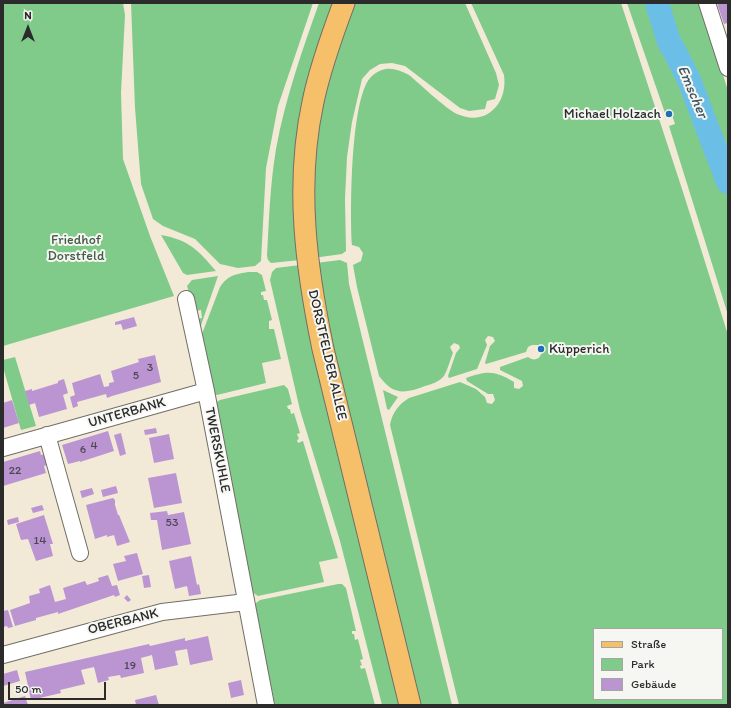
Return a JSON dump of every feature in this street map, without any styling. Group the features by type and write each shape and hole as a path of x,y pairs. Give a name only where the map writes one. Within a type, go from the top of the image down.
{"main road":[{"name":"DORSTFELDER ALLEE","path":"344,3 321,68 306,140 304,179 306,248 312,294 324,349 410,705"}],"street":[{"path":"707,3 728,68"},
{"name":"TWERSKUHLE","path":"186,299 206,391 266,705"},
{"name":"UNTERBANK","path":"3,448 206,391"},
{"path":"47,435 80,553"},
{"name":"OBERBANK","path":"3,655 162,612 246,602"}],"green space":[{"name":"Friedhof Dorstfeld","path":"3,3 123,3 125,15 121,93 123,159 150,236 174,296 3,346"},
{"path":"131,3 313,3 278,106 266,168 261,261 255,266 238,268 220,264 195,239 163,226 153,219 141,184 135,108"},
{"path":"319,3 336,3 300,260 271,263 267,256 271,189 276,149 289,93"},
{"path":"351,3 465,3 496,73 499,85 495,99 487,101 485,109 469,111 460,108 405,66 392,63 380,64 370,70 362,79 352,122 347,157 345,199 346,251 342,254 313,258 310,206 321,99"},
{"path":"471,3 621,3 728,335 728,705 459,705 390,425 396,409 409,398 460,382 476,389 485,397 487,403 492,404 495,400 493,394 488,394 467,381 466,378 485,373 501,375 514,382 514,388 519,389 523,386 522,381 500,370 500,367 528,357 530,359 537,359 542,351 538,345 532,345 528,347 526,352 486,364 490,346 495,341 493,337 488,336 485,340 487,345 477,369 449,378 448,376 456,353 460,348 459,345 454,343 450,347 453,353 444,376 433,384 418,389 399,391 389,387 384,382 379,376 353,265 361,261 363,253 359,247 352,245 351,208 353,156 355,129 359,106 365,87 372,76 381,70 395,69 409,75 452,111 468,117 486,115 493,110 503,95 504,75"},
{"path":"627,3 701,3 728,91 728,315 669,126 675,124 671,112 665,113"},
{"path":"161,235 186,243 204,257 216,271 187,275 183,273"},
{"path":"340,260 347,263 349,284 452,705 382,705 340,541 300,410 270,280 272,272 276,268"},
{"path":"249,272 257,272 262,275 266,291 261,292 261,295 263,295 264,300 267,300 272,320 269,321 269,329 274,329 281,359 262,363 266,383 217,395 214,394 200,339 220,287 229,278"},
{"path":"218,276 199,331 197,319 202,318 201,310 195,311 187,286 192,280"},
{"path":"15,357 36,426 21,430 3,367 3,360"},
{"path":"284,385 288,389 292,404 287,406 288,409 290,409 291,414 294,413 300,433 297,434 299,439 297,440 298,443 303,441 338,558 319,562 324,582 258,596 252,592 215,403 220,400"},
{"path":"383,390 398,397 389,410 387,409"},
{"path":"342,584 346,588 356,631 352,631 352,634 354,634 355,640 358,639 363,659 360,660 362,665 360,666 361,669 365,668 375,705 275,705 255,607 256,603 260,600"}],"building":[{"path":"717,3 728,3 728,23 724,24"},
{"path":"134,317 137,326 123,330 121,324 115,325 115,322"},
{"path":"155,355 161,382 107,398 106,394 77,402 78,406 73,408 70,397 75,395 72,383 100,374 104,387 109,386 109,383 114,382 111,371 139,362 138,359"},
{"path":"64,379 68,393 63,395 67,409 39,417 35,403 29,405 25,391 32,389 32,391 58,383 58,381"},
{"path":"12,400 19,423 3,428 3,403"},
{"path":"156,428 157,433 145,435 144,430"},
{"path":"108,431 114,451 80,462 68,464 62,445"},
{"path":"121,433 126,454 120,456 114,435"},
{"path":"169,434 174,459 154,463 149,438"},
{"path":"40,451 41,455 47,454 50,464 44,466 46,473 3,486 3,462"},
{"path":"176,473 182,503 154,508 148,478"},
{"path":"116,486 118,493 103,497 101,490"},
{"path":"92,488 94,494 82,498 80,491"},
{"path":"113,498 115,500 118,515 130,542 117,546 114,535 107,537 107,535 95,539 86,505"},
{"path":"42,505 44,510 33,513 31,508"},
{"path":"167,511 168,515 184,512 191,544 162,550 157,520 151,520 150,513"},
{"path":"44,515 53,544 50,544 53,556 36,561 28,539 21,540 16,524"},
{"path":"18,517 19,522 8,525 7,520"},
{"path":"137,553 143,574 118,581 113,564 126,561 124,556"},
{"path":"191,556 197,585 199,584 201,594 189,596 187,586 175,589 169,561"},
{"path":"108,575 112,586 117,585 120,595 115,597 114,595 58,614 58,612 36,618 36,620 15,626 10,610 30,603 29,596 40,593 39,589 50,585 55,602 66,599 63,588 85,581 87,585 99,581 98,578"},
{"path":"149,575 151,587 144,588 142,576"},
{"path":"127,595 131,600 128,602 124,598"},
{"path":"8,610 13,627 8,628 7,626 3,627 3,611"},
{"path":"208,636 213,660 190,665 187,649 175,651 178,665 155,670 152,655 141,658 144,673 121,678 120,675 108,677 109,680 98,683 94,667 81,670 85,684 60,690 61,693 31,700 25,672 149,644 150,646 185,638 185,641"},
{"path":"17,670 20,681 3,686 3,674"},
{"path":"241,680 244,695 231,698 228,683"},
{"path":"156,695 159,705 136,705 135,700"},
{"path":"25,696 28,705 3,705 3,703"}],"waterway":[{"name":"Emscher","path":"657,3 669,42 689,80 728,182"}],"place":[{"name":"Michael Holzach","path":"669,114"},
{"name":"Küpperich","path":"541,349"}]}
